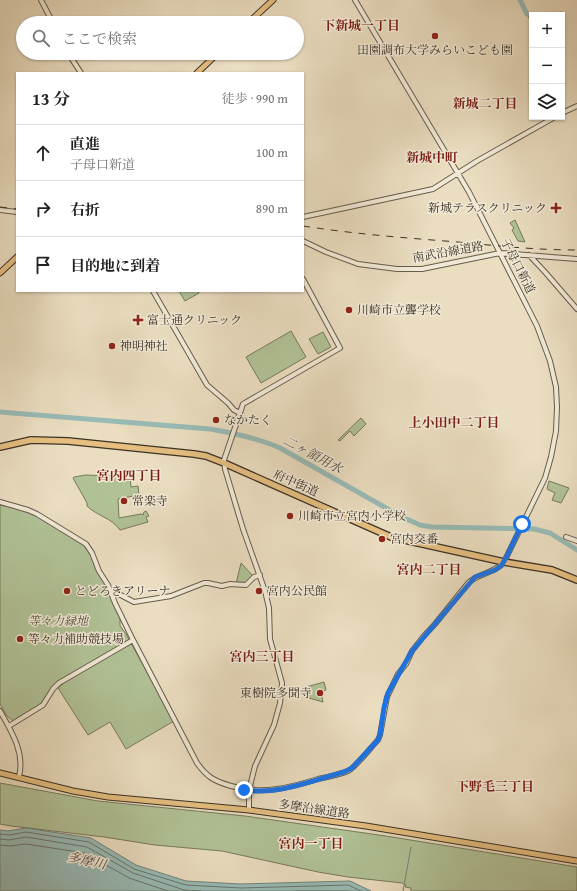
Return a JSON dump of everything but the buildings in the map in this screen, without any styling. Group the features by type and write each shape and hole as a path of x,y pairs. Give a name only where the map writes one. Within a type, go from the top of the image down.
{"highway":[{"name":"府中街道","path":"0,447 26,441 53,440 206,456 391,537 504,562 552,570 577,580"}],"main road":[{"path":"256,16 273,0"},
{"path":"198,72 211,60"},
{"path":"0,273 16,258"},
{"name":"多摩沿線道路","path":"0,773 73,791 108,797 249,810 366,826 577,862"}],"street":[{"path":"40,0 48,16"},
{"name":"子母口新道","path":"355,0 472,197 544,340 553,371 557,400 556,431 549,465 540,489 504,562"},
{"path":"73,60 80,72"},
{"path":"565,112 577,106"},
{"path":"304,217 433,188 550,120"},
{"path":"0,210 16,212"},
{"name":"南武沿線道路","path":"304,241 326,252 358,264 397,269 422,268 500,253 577,259"},
{"path":"529,255 546,272 577,309"},
{"path":"249,810 249,790 255,766 274,725 282,694 281,676 270,639 267,600 260,575 242,529 224,460 242,404 340,348 304,281"},
{"path":"154,292 207,385 234,410 240,413"},
{"path":"0,502 37,514 86,544 92,552 99,570 111,590 118,609 133,640 200,766 207,775 215,781 249,790 271,790 295,786 344,772 352,768 378,740 388,693 412,651 472,580 498,568 504,562"},
{"path":"566,537 577,541"},
{"path":"111,590 134,602 171,596 204,583 222,586 230,584 246,585 260,575"},
{"path":"9,726 43,705 53,689 59,683 133,640"},
{"path":"0,711 9,726 21,755 19,777"}],"green space":[{"path":"515,220 525,242 518,241 512,230 514,228 510,223"},
{"path":"180,292 198,292 199,293 185,301"},
{"path":"291,331 306,357 261,383 246,357"},
{"path":"323,332 331,347 318,354 309,339"},
{"path":"361,418 366,424 354,436 350,431 340,441 338,440"},
{"path":"86,475 130,477 131,487 138,486 139,495 118,499 119,518 141,514 143,515 146,511 149,516 146,517 148,522 120,530 113,523 87,506 87,503 73,478"},
{"path":"549,481 569,488 561,503 552,500 555,493 547,489"},
{"name":"等々力緑地","path":"0,505 27,511 38,516 85,546 90,553 95,567 106,584 120,618 120,626 126,634 174,721 126,749 110,722 88,735 58,688 63,684 62,680 55,685 46,699 33,711 13,721 7,716 0,704"},
{"path":"241,563 254,577 246,585 236,584"},
{"path":"324,682 326,690 321,692 323,702 309,698 306,687"},
{"path":"0,783 98,801 245,816 386,836 577,867 577,891 411,891 411,888 405,887 406,885 402,883 318,872 222,851 155,845 0,824"}],"water":[{"name":"多摩川","path":"26,828 91,838 136,865 186,881 241,884 350,881 371,891 0,891 0,830 8,831"}],"waterway":[{"path":"520,0 527,14"},
{"path":"527,14 529,18"},
{"name":"二ヶ領用水","path":"0,412 210,429 245,436 280,448 402,517 420,525 432,527 534,529 550,533 577,550"},
{"path":"403,891 411,847"}],"railway":[{"path":"0,207 16,209"},
{"path":"304,226 518,248 577,250"}],"place":[{"name":"田園調布大学みらいこども園","path":"435,36"},
{"name":"新城テラスクリニック","path":"556,208"},
{"name":"川崎市立聾学校","path":"349,310"},
{"name":"富士通クリニック","path":"138,320"},
{"name":"神明神社","path":"112,346"},
{"name":"なかたく","path":"216,420"},
{"name":"常楽寺","path":"124,501"},
{"name":"川崎市立宮内小学校","path":"290,516"},
{"name":"宮内交番","path":"382,539"},
{"name":"とどろきアリーナ","path":"67,591"},
{"name":"宮内公民館","path":"259,591"},
{"name":"等々力補助競技場","path":"20,639"},
{"name":"東樹院多聞寺","path":"320,693"}],"district":[{"name":"下新城一丁目","path":"361,25"},
{"name":"新城二丁目","path":"485,103"},
{"name":"新城中町","path":"432,157"},
{"name":"上小田中二丁目","path":"454,422"},
{"name":"宮内四丁目","path":"129,475"},
{"name":"宮内二丁目","path":"429,569"},
{"name":"宮内三丁目","path":"262,656"},
{"name":"下野毛三丁目","path":"495,786"},
{"name":"宮内一丁目","path":"311,843"}],"route":[{"path":"244,790 277,790 348,771 352,768 378,740 388,693 398,674 406,664 412,651 475,577 495,570 501,566 522,524"}]}
